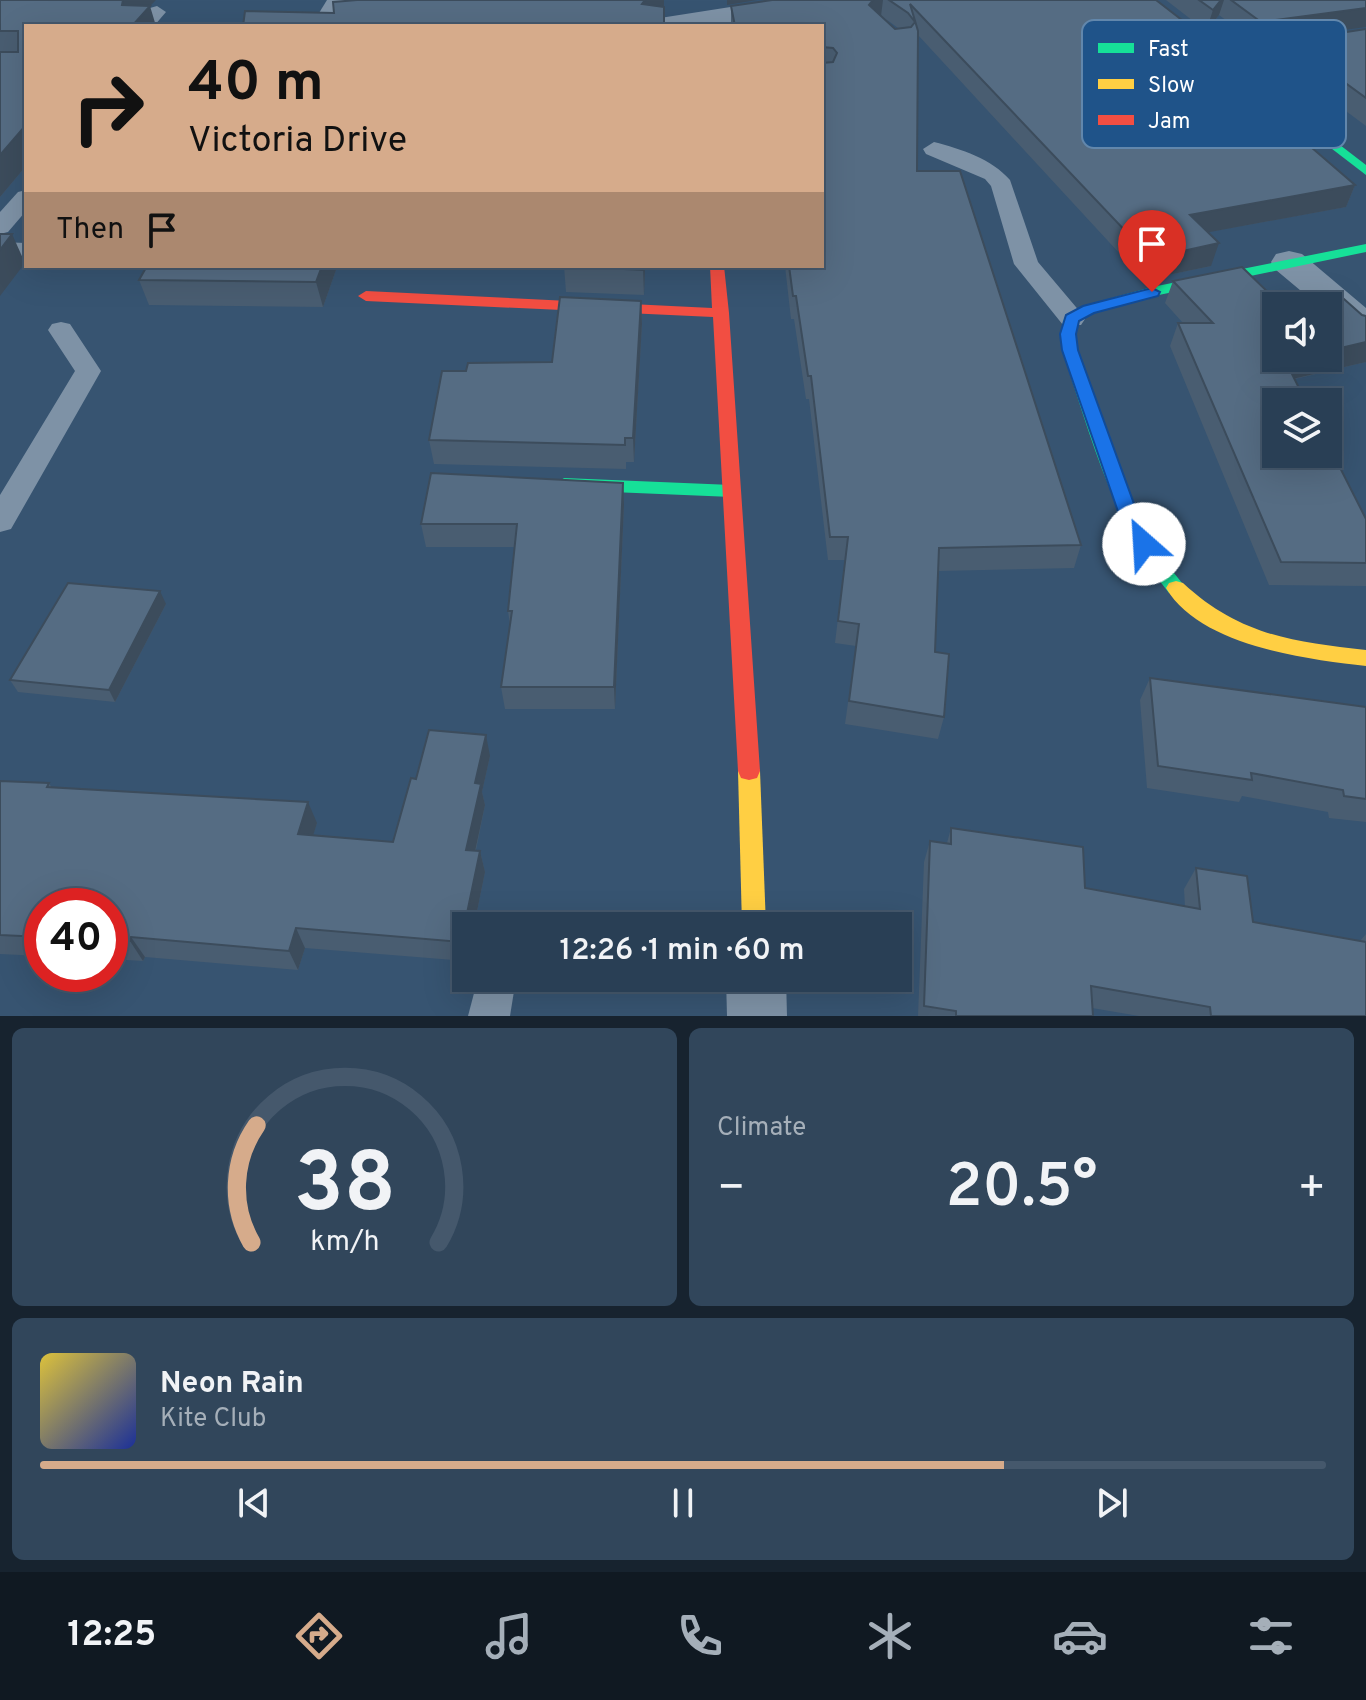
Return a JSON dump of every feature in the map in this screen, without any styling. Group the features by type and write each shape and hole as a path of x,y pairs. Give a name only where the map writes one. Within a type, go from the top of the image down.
{"street":[{"path":"697,23 748,6 830,0"},
{"path":"1144,0 1171,20"},
{"path":"1346,40 1366,37"},
{"path":"1337,148 1366,171"},
{"path":"1366,248 1152,292 1088,309 1072,319 1068,334 1070,350 1132,523 1156,565 1183,601 1224,628 1275,646 1366,658"},
{"path":"1289,262 1366,327"},
{"path":"717,268 746,700 754,912"},
{"path":"366,296 721,313"},
{"path":"542,483 732,491"},
{"path":"756,992 757,1016"}],"lane":[{"path":"327,14 357,13"},
{"path":"934,149 981,167 993,174 1002,185 1026,264 1072,319"},
{"path":"0,227 24,199"},
{"path":"0,249 24,250"},
{"path":"0,521 88,371 61,330"}],"building":[{"path":"0,0 123,0 122,5 150,6 134,24 24,24 24,127 0,155 0,52 18,52 18,31 0,31"},
{"path":"645,0 642,4 664,7 664,24 243,24 245,11 334,13 333,2"},
{"path":"772,0 873,0 869,5 895,29 911,27 915,22 889,0 1156,0 1182,20 1082,20 1082,148 1312,148 1355,185 1190,215 1219,243 1151,258 910,4 918,31 917,171 960,171 1081,545 939,548 935,652 949,654 944,717 849,701 859,624 838,621 848,537 830,537 811,376 808,376 789,268 824,268 824,63 833,62 837,53 833,48 824,47 824,24 735,24 731,6"},
{"path":"1199,0 1221,0 1213,10"},
{"path":"1231,0 1366,0 1366,8 1258,20"},
{"path":"1366,29 1366,98 1346,83 1346,32"},
{"path":"0,234 12,234 0,250"},
{"path":"1242,267 1268,292 1262,292 1262,372 1291,372 1299,388 1262,388 1262,468 1340,468 1366,519 1366,563 1281,562 1178,323 1213,323 1173,281"},
{"path":"146,268 321,268 316,282 139,280"},
{"path":"560,297 641,301 633,438 625,438 625,445 429,440 442,371 466,371 468,363 552,362"},
{"path":"1342,297 1366,316 1366,342 1342,348"},
{"path":"431,473 623,483 614,687 501,687 512,611 508,611 517,524 421,524"},
{"path":"68,583 160,591 109,690 10,680"},
{"path":"1150,678 1366,707 1366,799 1344,796 1343,790 1251,773 1252,780 1158,766"},
{"path":"429,730 486,735 475,783 481,784 466,850 480,851 467,912 452,912 452,941 296,928 289,951 131,937 128,941 128,888 24,888 24,936 0,935 0,781 49,783 47,787 308,802 298,834 393,842 411,778 416,779"},
{"path":"951,828 1083,847 1085,888 1200,909 1196,868 1247,876 1253,922 1366,942 1366,1016 1211,1016 1210,1007 1091,986 1093,1016 956,1016 956,1011 924,1006 930,841 951,844"}],"traffic: fast":[{"path":"1144,0 1170,20"},
{"path":"1336,148 1366,171"},
{"path":"1176,588 1139,535 1112,475 1070,350 1068,334 1072,319 1088,309 1152,292 1366,248"},
{"path":"564,484 732,491"}],"traffic: slow":[{"path":"1176,588 1196,607 1240,633 1313,652 1366,658"},
{"path":"749,771 754,912"}],"traffic: jam":[{"path":"717,268 749,771"},
{"path":"366,296 721,313"}],"route":[{"path":"1144,544 1132,523 1070,350 1068,334 1072,319 1088,309 1152,292"}]}
